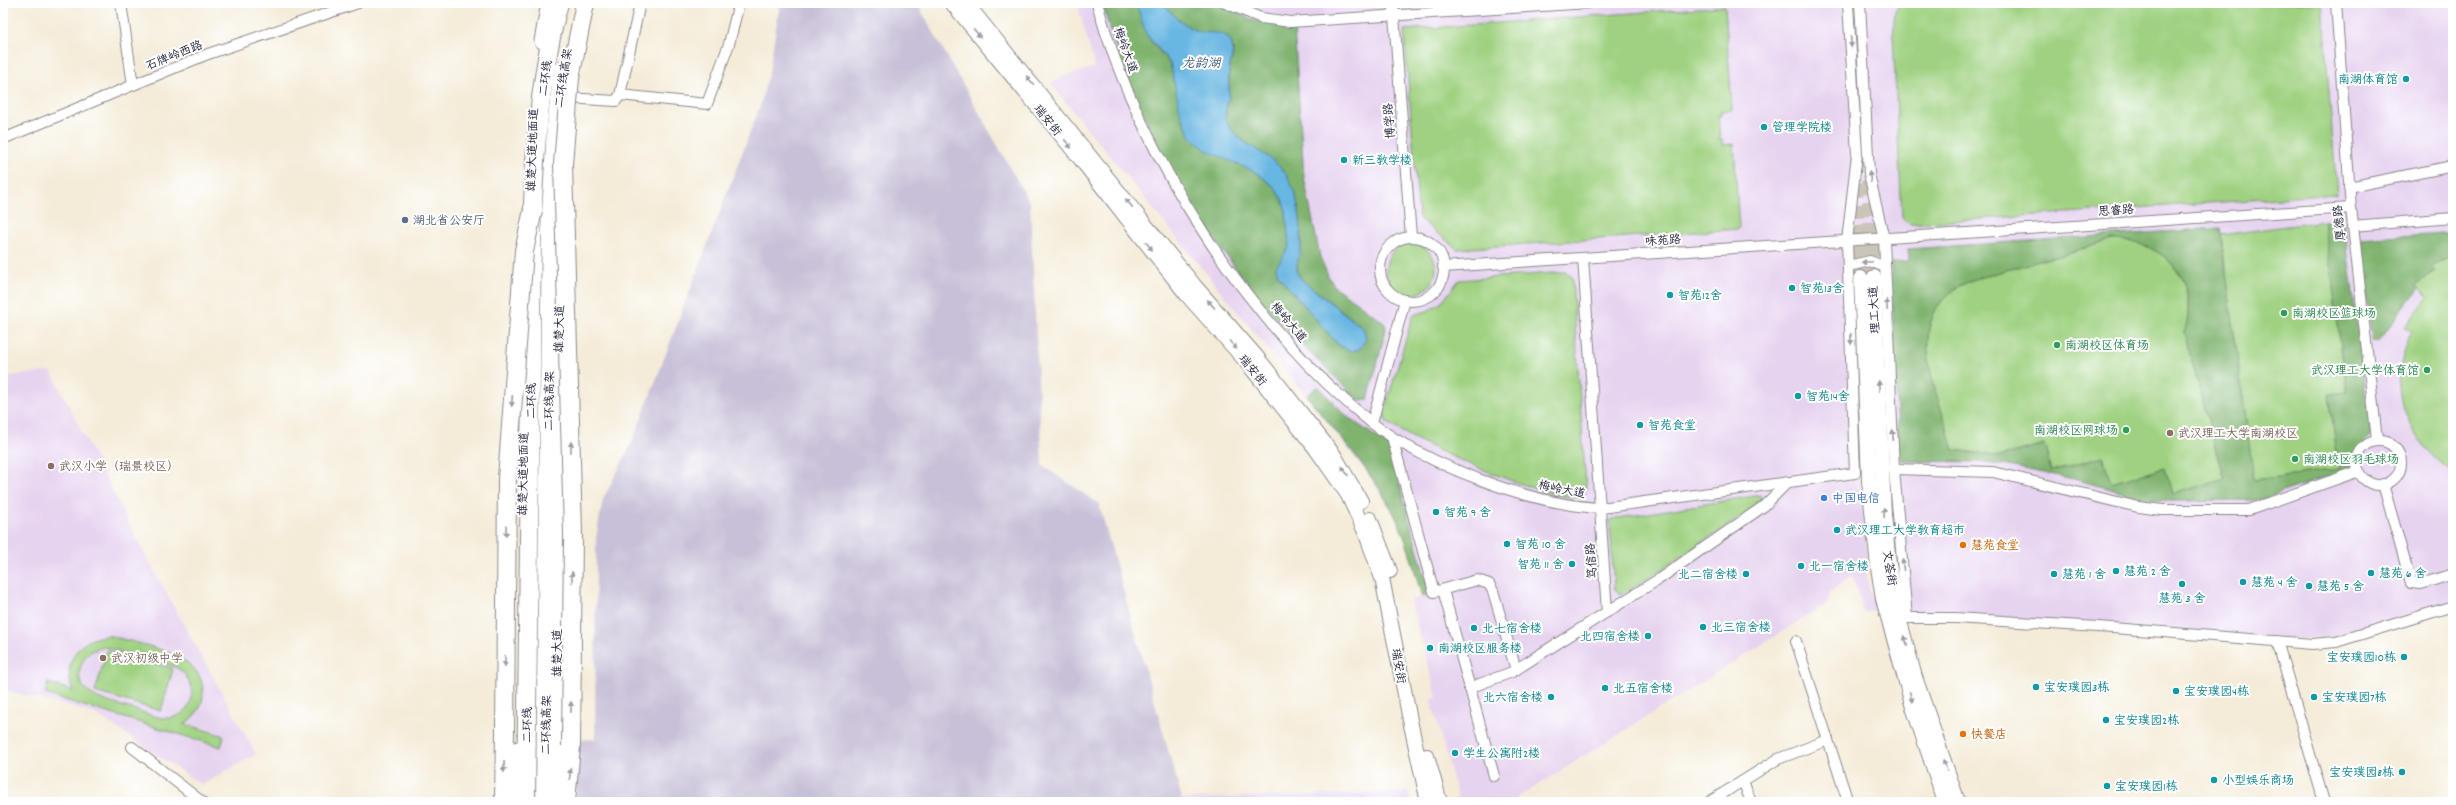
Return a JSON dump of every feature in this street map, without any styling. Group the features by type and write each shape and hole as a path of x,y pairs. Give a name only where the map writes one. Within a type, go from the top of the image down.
{"highway":[{"name":"二环线","path":"526,802 532,210 548,52 559,3"},
{"name":"二环线高架","path":"545,802 551,215 559,98 578,3"},
{"path":"566,802 571,746 573,526 563,164 570,78 586,3"},
{"path":"504,802 507,479 524,251 532,210"}],"main road":[{"name":"雄楚大道地面道","path":"516,802 531,169 535,86 549,3"},
{"name":"雄楚大道","path":"556,802 559,359 562,181 567,98 586,3"},
{"name":"瑞安街","path":"952,3 1079,158 1187,295 1244,359 1316,448 1348,494 1366,534 1382,578 1428,802"},
{"name":"瑞安街","path":"966,3 1194,285 1256,356 1334,455 1350,478 1374,528 1391,574 1420,721 1440,802"},
{"name":"文荟街","path":"1945,802 1912,704 1883,599 1876,560 1870,481 1868,278 1884,515 1889,565 1903,618 1915,677 1958,802"}],"street":[{"path":"121,3 133,85"},
{"name":"石牌岭西路","path":"3,139 208,54 358,3"},
{"path":"567,98 616,101 620,95 640,3"},
{"path":"620,95 707,104 729,44 739,3"},
{"name":"梅岭大道","path":"1097,3 1106,38 1133,106 1165,168 1201,227 1252,297 1301,356 1320,376 1372,423 1392,437 1439,461 1500,487 1567,506 1601,508 1662,501 1855,473"},
{"path":"1225,3 1242,12 1271,21 1306,22 1589,3"},
{"name":"博学路","path":"1393,3 1411,237"},
{"name":"理工大道","path":"1848,3 1858,154 1847,241 1855,473"},
{"name":"理工大道","path":"1860,3 1867,156 1870,182 1884,239 1894,469 1903,618"},
{"name":"厚德路","path":"2336,3 2352,226 2377,440"},
{"path":"2349,187 2453,166"},
{"name":"思睿路","path":"1884,239 2351,208"},
{"path":"2352,226 2453,218"},
{"path":"1411,237 1431,244 1441,257 1443,267 1440,283 1430,295 1415,300 1405,300 1393,294 1384,284 1380,265 1384,253 1393,243 1411,237"},
{"name":"味苑路","path":"1443,267 1884,239"},
{"name":"笃信路","path":"1583,258 1607,612"},
{"path":"1848,266 1870,261 1885,267"},
{"path":"1372,423 1405,300"},
{"path":"1392,437 1434,592 1477,580 1489,584 1493,591 1516,670"},
{"path":"2377,440 2393,445 2401,459 2397,475 2384,484 2369,482 2359,471 2357,461 2360,451 2367,444 2377,440"},
{"path":"1894,469 1993,472 2028,478 2138,507 2162,510 2232,510 2260,507 2359,471"},
{"path":"1469,688 1516,670 1607,612 1764,506 1788,482"},
{"path":"2384,484 2411,583 2421,584 2453,574"},
{"path":"1442,590 1494,776"},
{"path":"1903,618 2113,628 2312,644 2336,642 2453,606"},
{"path":"1796,641 1848,802"},
{"path":"2277,641 2324,802"},
{"path":"1709,802 1778,759 1828,740"},
{"path":"132,747 202,802"},
{"path":"1743,780 1751,802"}],"shaded area":[{"path":"780,3 917,3 1030,203 1042,465 1099,504 1182,799 1153,802 576,802 576,740 595,739 596,538 603,499 632,443 760,106 769,72"},
{"name":"武汉理工大学南湖校区","path":"1077,3 2453,3 2453,601 2348,635 2302,640 1904,611 1890,481 1881,277 1855,279 1861,479 1869,571 1865,572 1876,610 1864,613 1852,575 1830,592 1828,603 1511,802 1455,802 1454,799 1458,797 1431,700 1437,698 1410,600 1422,597 1407,544 1396,517 1365,470 1295,382 1051,84 1062,77 1095,67"},
{"name":"武汉初级中学","path":"51,371 145,555 256,754 202,785 94,713 3,690 3,377"},
{"path":"1408,792 1410,802 1153,802 1182,799"}],"green space":[{"path":"1102,3 1136,3 1147,35 1170,65 1175,80 1182,117 1190,135 1198,144 1257,173 1274,187 1282,199 1286,211 1289,247 1278,275 1339,346 1356,351 1366,339 1360,325 1302,280 1297,273 1301,246 1301,230 1298,206 1294,191 1285,173 1267,156 1237,136 1230,128 1226,119 1226,110 1229,98 1229,70 1233,52 1232,43 1226,36 1217,33 1204,33 1186,25 1171,13 1163,3 1217,3 1255,21 1294,26 1304,177 1320,257 1329,278 1335,287 1377,317 1385,324 1386,329 1368,400 1359,400 1352,394 1286,329 1248,284 1221,248 1172,171 1151,130 1132,89"},
{"path":"1900,3 2322,3 2337,194 1909,224 1902,218 1893,36 1895,11"},
{"path":"1725,6 1732,110 1721,111 1721,116 1718,116 1720,140 1723,140 1723,145 1734,144 1739,229 1457,249 1419,218 1404,30"},
{"path":"2337,219 2344,223 2371,437 2356,450 2351,469 2260,500 2170,501 2142,498 2074,479 2009,466 1978,462 1903,461 1899,456 1891,263 1909,261 1908,249 2220,228 2254,480 2339,469 2329,394 2347,392 2324,221","holes":["2113,240 2132,242 2149,247 2163,256 2175,267 2183,281 2188,297 2188,314 2184,333 2225,479 2172,494 2165,468 2111,483 2103,456 2051,471 2044,444 2002,456 1954,450 1932,378 1928,354 1929,331 1936,310 1950,293 1975,279"]},
{"name":"南湖校区篮球场","path":"2324,221 2347,392 2329,395 2339,469 2254,480 2221,235"},
{"path":"2453,232 2453,256 2432,266 2435,271 2416,285 2419,289 2408,301 2378,343 2372,341 2361,239"},
{"name":"南湖校区体育场","path":"2113,240 2132,242 2149,247 2163,256 2174,267 2183,281 2187,297 2188,314 2184,333 2225,480 2172,494 2165,468 2111,483 2103,456 2051,471 2044,444 2002,456 1954,450 1932,378 1928,354 1929,331 1936,310 1950,293 1975,279"},
{"path":"1406,244 1416,244 1429,251 1436,264 1436,274 1429,287 1416,294 1406,294 1397,290 1390,283 1386,274 1386,264 1390,255 1397,248"},
{"name":"武汉理工大学体育馆","path":"2453,256 2453,473 2436,459 2412,428 2404,410 2400,392 2400,372 2404,352 2412,331 2405,327 2427,298 2416,285 2434,271 2432,266"},
{"path":"1566,272 1572,277 1586,489 1583,496 1569,497 1517,483 1422,442 1399,430 1386,421 1384,412 1413,315 1427,311 1441,303 1459,280"},
{"path":"1317,386 1349,418 1389,446 1430,595 1422,597 1404,535 1386,500 1354,454 1307,396"},
{"path":"1760,495 1762,503 1629,591 1620,594 1614,589 1610,521 1612,519"},
{"path":"111,636 153,647 182,659 193,667 200,678 203,696 201,706 193,717 185,724 224,736 221,747 45,694 48,683 73,691 70,680 70,670 76,652 82,645 90,640","holes":["105,647 175,667 183,672 188,679 192,696 190,703 185,710 179,715 169,718 155,716 114,704 94,696 86,690 81,682 79,673 83,661 87,655 95,650"]},
{"path":"107,650 173,669 161,711 95,692"}],"water":[{"name":"龙韵湖","path":"1136,3 1163,3 1174,16 1193,29 1202,32 1223,34 1229,39 1233,52 1229,69 1229,98 1226,110 1226,119 1230,128 1237,136 1275,162 1284,171 1290,181 1298,204 1301,230 1301,246 1297,273 1302,280 1364,329 1366,339 1360,349 1351,351 1339,346 1278,275 1276,267 1289,247 1286,211 1282,199 1274,187 1257,173 1206,150 1191,137 1181,115 1170,63 1146,34"}],"tunnel":[{"path":"1868,180 1874,277"},
{"path":"1855,183 1861,278"}],"place":[{"name":"南湖体育馆","path":"2406,79"},
{"name":"管理学院楼","path":"1764,127"},
{"name":"新三教学楼","path":"1344,160"},
{"name":"湖北省公安厅","path":"405,220"},
{"name":"智苑13舍","path":"1792,288"},
{"name":"智苑12舍","path":"1670,295"},
{"name":"南湖校区篮球场","path":"2284,313"},
{"name":"南湖校区体育场","path":"2057,345"},
{"name":"武汉理工大学体育馆","path":"2427,370"},
{"name":"智苑14舍","path":"1798,396"},
{"name":"智苑食堂","path":"1640,425"},
{"name":"南湖校区网球场","path":"2126,430"},
{"name":"武汉理工大学南湖校区","path":"2170,433"},
{"name":"南湖校区羽毛球场","path":"2295,459"},
{"name":"武汉小学（瑞景校区）","path":"51,466"},
{"name":"中国电信","path":"1824,498"},
{"name":"智苑 9 舍","path":"1436,512"},
{"name":"武汉理工大学教育超市","path":"1837,530"},
{"name":"智苑 10 舍","path":"1507,544"},
{"name":"慧苑食堂","path":"1963,545"},
{"name":"智苑 11 舍","path":"1572,564"},
{"name":"北一宿舍楼","path":"1801,566"},
{"name":"慧苑 2 舍","path":"2116,571"},
{"name":"慧苑 6 舍","path":"2371,573"},
{"name":"北二宿舍楼","path":"1746,574"},
{"name":"慧苑 1 舍","path":"2054,574"},
{"name":"慧苑 4 舍","path":"2243,582"},
{"name":"慧苑 3 舍","path":"2182,584"},
{"name":"慧苑 5 舍","path":"2309,586"},
{"name":"北三宿舍楼","path":"1703,627"},
{"name":"北七宿舍楼","path":"1474,628"},
{"name":"北四宿舍楼","path":"1648,636"},
{"name":"南湖校区服务楼","path":"1430,648"},
{"name":"宝安璞园10栋","path":"2404,657"},
{"name":"武汉初级中学","path":"103,658"},
{"name":"宝安璞园3栋","path":"2036,687"},
{"name":"北五宿舍楼","path":"1605,688"},
{"name":"宝安璞园4栋","path":"2176,691"},
{"name":"北六宿舍楼","path":"1551,697"},
{"name":"宝安璞园7栋","path":"2314,697"},
{"name":"宝安璞园2栋","path":"2106,720"},
{"name":"快餐店","path":"1963,734"},
{"name":"学生公寓附2楼","path":"1455,753"},
{"name":"宝安璞园8栋","path":"2402,772"},
{"name":"小型娱乐商场","path":"2214,780"},
{"name":"宝安璞园1栋","path":"2107,786"}]}
